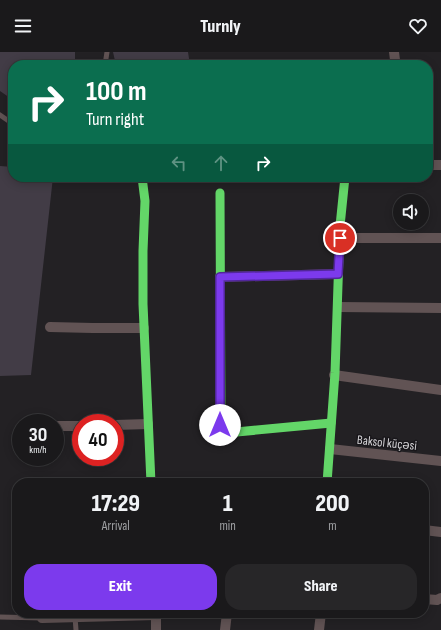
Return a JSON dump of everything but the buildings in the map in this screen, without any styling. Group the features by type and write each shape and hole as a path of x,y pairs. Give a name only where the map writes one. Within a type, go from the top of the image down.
{"street":[{"path":"143,182 145,201 143,251 144,328 151,478"},
{"path":"327,478 338,307 341,202 344,182"},
{"path":"220,194 221,431 226,432 331,423"},
{"path":"340,238 441,238"},
{"path":"220,277 338,274"},
{"path":"338,307 441,308"},
{"path":"50,327 144,328"},
{"path":"334,374 441,390"},
{"path":"124,425 148,424"},
{"name":"Baksol küçəsi","path":"330,449 441,461"},
{"path":"429,531 441,532"},
{"path":"429,599 437,600 441,598"},
{"path":"156,618 156,630"},
{"path":"225,630 226,618"},
{"path":"318,630 320,618"}],"lane":[{"path":"0,617 12,617"},
{"path":"75,618 76,630"}],"traffic: fast":[{"path":"143,182 145,201 143,304 151,478"},
{"path":"327,478 335,373 340,226 344,182"},
{"path":"220,193 221,431 226,433 331,423"}],"route":[{"path":"220,425 220,277 338,274 340,238"}]}
